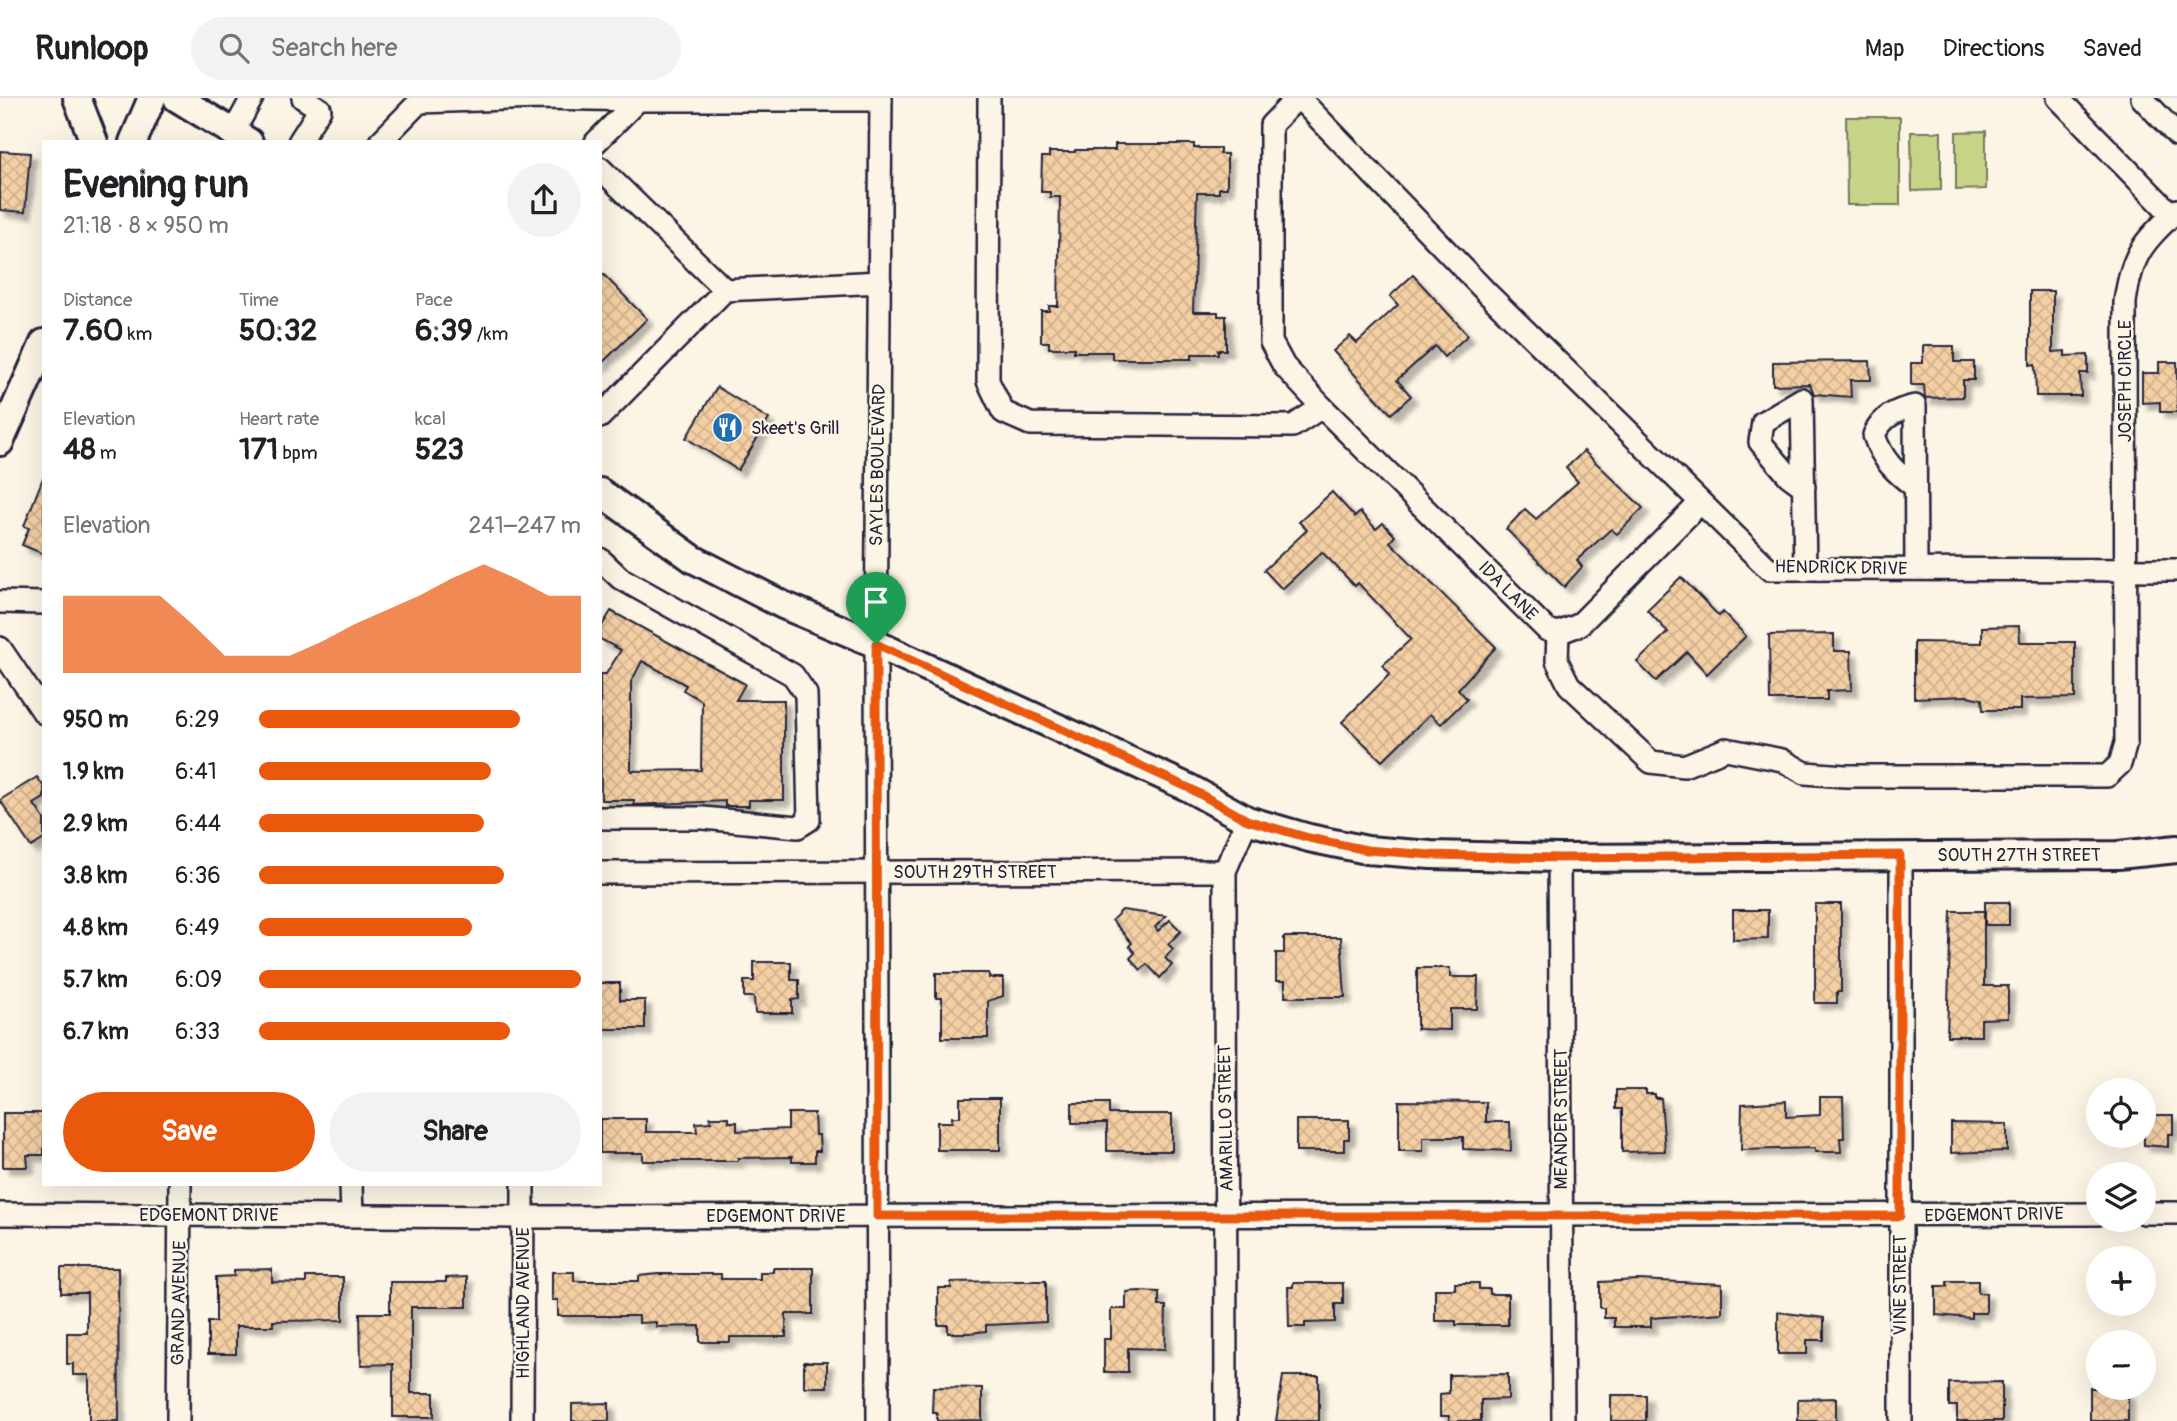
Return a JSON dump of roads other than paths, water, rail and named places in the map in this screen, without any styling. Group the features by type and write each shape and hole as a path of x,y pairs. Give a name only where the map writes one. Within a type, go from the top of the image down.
{"main road":[{"path":"77,98 93,140"},
{"path":"134,140 152,98"},
{"path":"177,98 241,136"},
{"path":"0,442 42,348"},
{"name":"SOUTH 27TH STREET","path":"603,499 693,559 783,606 876,644 1189,788 1247,820 1309,838 1367,850 1432,855 1559,858 2118,855 2177,849"}],"street":[{"path":"241,136 252,98"},
{"path":"989,98 988,381 1003,412 1030,424 1293,426 1322,407"},
{"name":"IDA LANE","path":"1298,98 1271,125 1271,342 1284,366 1322,407 1547,630 1558,633"},
{"name":"HENDRICK DRIVE","path":"1298,98 1489,295 1769,569 2177,570"},
{"path":"2058,98 2174,213"},
{"path":"2142,98 2177,135"},
{"path":"381,140 406,103 881,99"},
{"name":"SAYLES BOULEVARD","path":"878,1421 876,644 881,99"},
{"path":"598,140 638,100"},
{"path":"300,140 319,102"},
{"path":"602,170 725,290"},
{"name":"JOSEPH CIRCLE","path":"1558,633 1557,660 1569,685 1651,762 1684,766 1726,749 1782,760 1805,774 2107,776 2120,764 2126,743 2126,291 2129,269 2145,241 2174,213"},
{"path":"602,415 725,290 880,282"},
{"path":"1804,487 1805,570"},
{"path":"1916,487 1916,569"},
{"path":"1558,633 1579,625 1700,503"},
{"path":"602,561 620,578 793,675 806,694 809,820 798,827 703,818 602,818"},
{"path":"0,602 42,603"},
{"path":"0,648 42,710"},
{"name":"AMARILLO STREET","path":"1226,1421 1225,871 1247,820"},
{"name":"VINE STREET","path":"1900,855 1901,1421"},
{"name":"MEANDER STREET","path":"1559,858 1563,1421"},
{"name":"SOUTH 29TH STREET","path":"602,873 1225,871"},
{"name":"GRAND AVENUE","path":"178,1421 180,1186"},
{"path":"351,1186 352,1215"},
{"name":"HIGHLAND AVENUE","path":"522,1421 523,1186"},
{"path":"2156,1213 2177,1213"},
{"name":"EDGEMONT DRIVE","path":"0,1214 523,1217 2086,1214"}],"place":[{"name":"Skeet's Grill","path":"728,428"}]}
